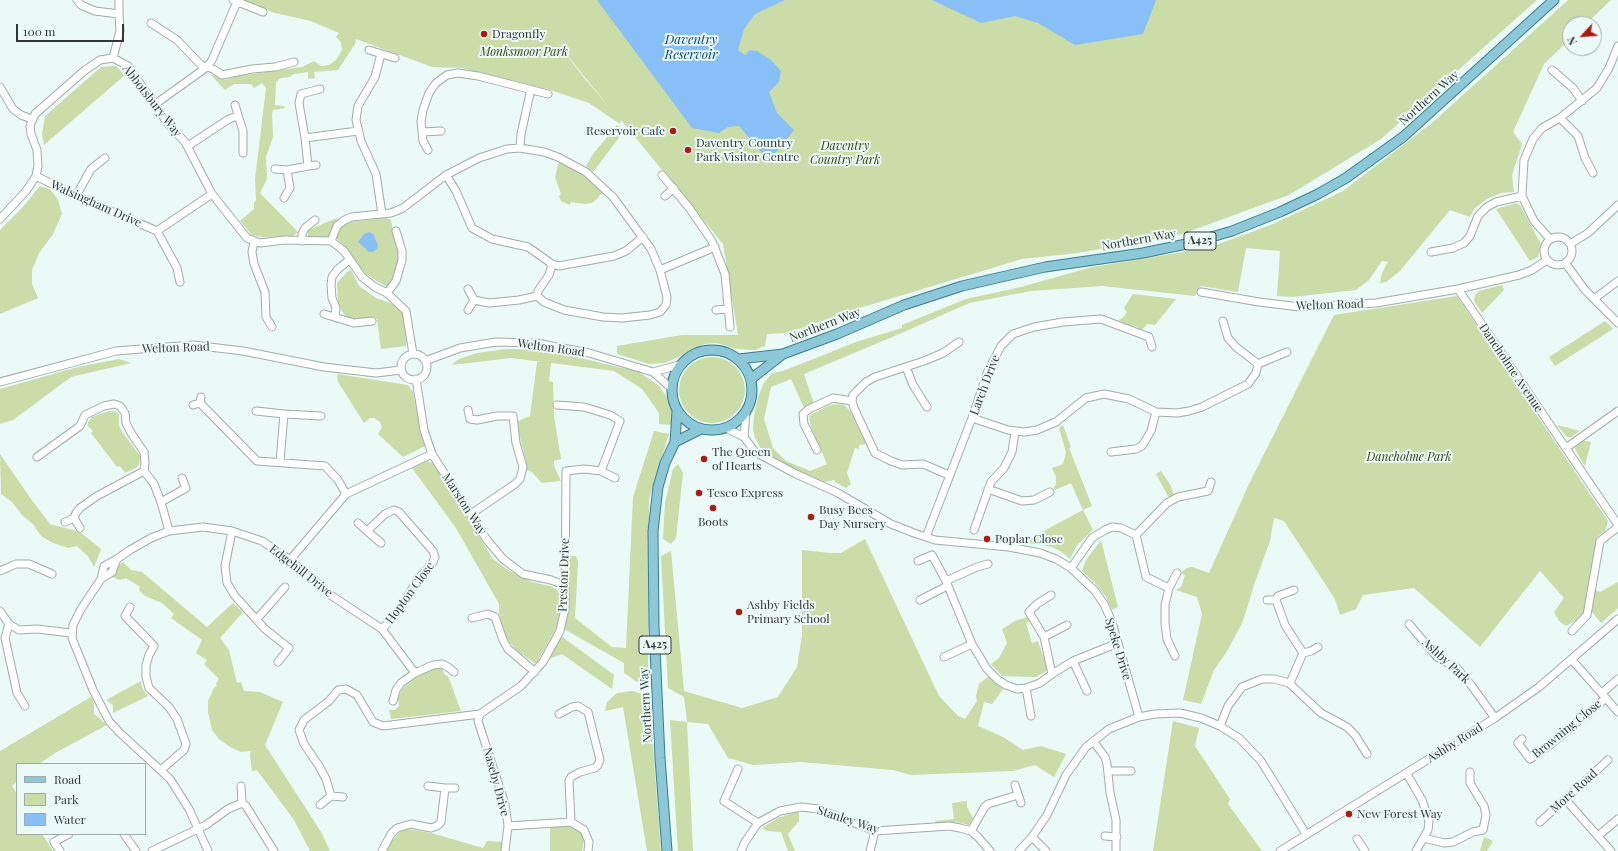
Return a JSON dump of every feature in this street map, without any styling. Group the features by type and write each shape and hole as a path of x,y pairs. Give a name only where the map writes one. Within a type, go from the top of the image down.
{"main road":[{"name":"Northern Way","path":"783,354 837,334 904,305 962,286 1045,267 1143,253 1191,243 1232,231 1280,212 1318,194 1346,178 1404,137 1554,0"},
{"path":"706,349 722,351 739,359 751,379 751,399 746,412 736,422 726,428 712,430 701,429 688,423 677,412 673,402 671,388 674,375 679,366 691,354 706,349"},
{"name":"A425","path":"739,359 783,354"},
{"name":"A425","path":"751,379 783,354"},
{"name":"A425","path":"675,442 677,412"},
{"path":"675,442 701,429"},
{"name":"Northern Way","path":"667,851 660,758 654,635 653,531 658,487 665,463 675,442"}],"street":[{"path":"77,0 81,5 95,10 119,14"},
{"path":"113,58 120,31 119,0"},
{"path":"154,105 206,67 212,60 235,1 263,12"},
{"path":"151,23 177,40 195,60 206,67 226,75 247,70 275,68 294,62"},
{"path":"1550,240 1534,221 1522,196 1524,160 1533,139 1542,128 1560,118 1597,88 1609,68 1617,49"},
{"path":"370,50 395,58"},
{"path":"381,54 375,77 358,106 356,120 358,131 376,174 382,214"},
{"name":"Abbotsbury Way","path":"32,119 39,110 84,71 100,60 113,58 128,66 154,105 188,146 212,194 241,232 254,242"},
{"path":"1552,70 1573,88 1582,101"},
{"path":"428,150 423,141 421,121 429,93 436,83 447,75 458,73 548,94"},
{"path":"308,166 299,104 301,94 320,89"},
{"path":"520,148 521,134 531,89"},
{"path":"0,219 26,191 36,176 38,166 38,150 31,134 32,119 21,115 13,109 1,91"},
{"path":"235,105 238,109 238,116 243,131 244,153"},
{"path":"188,146 229,119 238,116"},
{"path":"1560,118 1578,136 1585,158 1593,173"},
{"path":"305,138 358,131"},
{"path":"423,132 441,131"},
{"path":"330,241 337,226 343,221 351,217 391,213 403,208 446,176 479,158 507,149 520,148 544,152 558,157 586,172 613,197 643,237 660,270 667,297 666,304 660,312 650,315 622,318 604,317 564,310 544,302 537,296"},
{"path":"76,196 90,170 105,158"},
{"path":"275,169 287,170 316,165"},
{"path":"284,198 290,188 287,170"},
{"path":"662,175 674,188 703,227 715,247 725,274 730,327"},
{"name":"Walsingham Drive","path":"36,176 76,196 157,230 177,268 180,282"},
{"path":"446,176 456,191 472,228 492,239 528,247 552,264 559,266 614,256 626,250 643,237"},
{"path":"665,196 674,188"},
{"name":"Walsingham Drive","path":"157,230 212,194"},
{"path":"1431,252 1453,248 1464,243 1470,236 1478,216 1487,207 1496,202 1522,196"},
{"path":"1570,244 1588,233 1618,205"},
{"path":"302,240 304,228 315,220"},
{"path":"387,293 396,281 402,260 402,251 396,232"},
{"path":"1561,237 1570,244 1573,253 1566,264 1554,265 1547,260 1544,254 1544,247 1550,240 1561,237"},
{"path":"272,327 266,317 265,292 254,264 252,252 254,242 302,240 330,241 344,251 362,277 375,287 387,293 406,311 413,354"},
{"path":"660,270 715,247"},
{"path":"335,317 336,308 332,298 332,277 337,270 349,260"},
{"path":"1458,289 1519,275 1536,268 1547,260"},
{"path":"537,296 538,291 550,275 552,264"},
{"path":"1566,264 1594,299 1618,323"},
{"path":"1594,299 1618,281"},
{"path":"468,289 474,300"},
{"name":"Welton Road","path":"1201,292 1300,307 1376,303 1458,289"},
{"name":"Daneholme Avenue","path":"1458,289 1618,526"},
{"path":"474,300 490,303 519,300 537,296"},
{"path":"468,310 474,300"},
{"path":"716,310 728,309"},
{"path":"324,314 354,323 372,321"},
{"name":"Larch Drive","path":"926,537 972,418 988,370 1001,346 1013,334 1034,327 1063,322 1101,319 1149,337 1152,346"},
{"path":"1222,321 1228,338 1236,347 1258,364"},
{"name":"Welton Road","path":"426,361 460,348 496,342 536,343 589,353 653,372 671,388"},
{"path":"949,475 923,464 902,464 890,461 875,453 852,401 853,395 866,382 875,376 943,352 959,342"},
{"name":"Welton Road","path":"0,382 116,351 193,345 243,351 324,367 376,373 401,370"},
{"path":"1258,364 1287,352"},
{"path":"413,354 421,356 426,361 427,366 424,374 416,379 407,378 401,370 403,359 413,354"},
{"path":"972,418 1015,432 1037,430 1049,426 1086,398 1100,395 1118,395 1156,412 1177,413 1202,407 1248,384 1256,373 1258,364"},
{"name":"Welton Road","path":"653,372 679,366"},
{"path":"906,366 912,385 927,407"},
{"name":"Marston Way","path":"416,379 424,430 432,454 487,540 503,559 523,574 551,580 564,585"},
{"path":"817,450 804,424 804,414 809,409 832,398 852,401"},
{"path":"198,401 257,461 325,466 338,480 346,494"},
{"path":"37,457 80,426 85,415 93,410 114,404 120,406 125,413 126,423 144,452 144,471 154,484 169,531"},
{"path":"557,405 584,407 610,415 620,421 601,471 615,478"},
{"path":"468,410 470,418 477,420 496,416 513,416 516,443 524,467 520,479 515,484 471,514"},
{"path":"256,411 321,416"},
{"path":"1566,448 1618,411"},
{"path":"744,438 746,412"},
{"path":"1111,452 1136,449 1142,446 1151,431 1156,412"},
{"path":"280,462 284,414"},
{"name":"Speke Drive","path":"726,428 744,438 755,452 776,464 838,492 891,524 926,537 949,542 1009,547 1040,554 1056,559 1071,568 1090,585 1104,604 1112,622 1138,717"},
{"path":"974,530 991,482 1008,461 1012,452 1015,432"},
{"path":"290,560 346,494 432,454"},
{"name":"Preston Drive","path":"331,796 326,779 300,735 299,730 304,720 329,701 338,690 346,689 357,695 373,722 383,726 480,714 521,686 534,672 549,652 560,630 565,608 566,471 584,469 601,471"},
{"path":"65,522 74,518 80,508 97,496 144,471"},
{"path":"161,502 186,488 182,478"},
{"path":"1136,535 1175,498 1208,491 1210,482"},
{"path":"988,489 1022,501 1034,500 1050,492"},
{"name":"Hopton Close","path":"367,531 385,514 394,510 399,512 433,551 435,557 432,564 418,579 398,612 382,629"},
{"path":"74,518 80,528"},
{"path":"358,523 381,543"},
{"path":"1572,632 1587,615 1600,541 1618,526"},
{"name":"Edgehill Drive","path":"71,633 81,608 100,579 112,572 118,559 138,545 169,531 203,527 232,531 262,541 290,560 332,596 382,629 415,673"},
{"path":"1071,568 1087,543 1105,530 1112,527 1121,528 1136,535"},
{"path":"232,531 224,566 227,584 235,596 265,629 288,648 278,662"},
{"path":"1136,535 1146,577 1169,588"},
{"path":"918,561 932,555 946,583 972,644 987,669 998,680 1017,689 1026,688 1040,683 1074,661 1118,643"},
{"path":"1,568 16,564 29,564 52,574"},
{"path":"920,600 946,583 976,567 988,564"},
{"path":"1174,656 1167,639 1165,605 1169,588 1175,580 1176,573"},
{"path":"257,620 285,587"},
{"path":"1276,600 1278,596 1294,590"},
{"path":"1052,595 1037,604 1029,612 1044,637 1052,674"},
{"path":"1267,600 1276,600"},
{"path":"1276,600 1290,636 1303,653"},
{"path":"130,607 121,617 154,646 146,665 146,677 149,688 169,707 177,719 186,744 184,750 162,770"},
{"path":"0,611 9,624 19,630 37,629 71,633 84,671 109,721 119,732 162,770 177,788 208,851"},
{"path":"472,618 488,614 495,617 502,640 508,649 534,672"},
{"name":"Ashby Road","path":"1280,851 1407,774 1495,718 1539,687 1618,619"},
{"path":"9,624 5,638 17,693 24,706"},
{"name":"Ashby Park","path":"1409,624 1437,657 1457,668 1495,718"},
{"path":"1044,637 1067,625"},
{"path":"944,657 972,644"},
{"path":"1303,653 1318,647"},
{"path":"1290,683 1303,653"},
{"path":"1572,660 1618,712"},
{"path":"1074,661 1087,691"},
{"path":"393,701 396,690 401,683 415,673 433,665 442,664 454,672"},
{"path":"1220,726 1228,706 1242,687 1262,679 1274,679 1290,683 1322,713 1347,727 1355,735 1367,754"},
{"path":"1604,695 1618,679"},
{"path":"1026,688 1031,716"},
{"name":"Browning Close","path":"1522,739 1518,743 1530,759 1550,745 1604,695"},
{"path":"559,714 572,707 578,706 588,712 600,760 595,768 580,772 571,778 569,782 571,822"},
{"path":"1019,851 1032,837 1047,815 1066,774 1078,756 1108,729 1138,717 1155,714 1180,713 1201,718 1220,726 1239,738 1255,754 1306,834"},
{"name":"Naseby Drive","path":"480,714 478,721 505,804 508,826 505,851"},
{"path":"1093,741 1105,757 1108,771 1110,793 1116,820 1116,851"},
{"name":"More Road","path":"1540,822 1608,760"},
{"path":"738,769 724,801 758,823"},
{"path":"1108,771 1131,771"},
{"path":"1424,838 1444,843 1453,842 1473,832 1482,830 1486,815 1484,806 1470,783 1470,772"},
{"path":"1407,774 1425,807 1429,821 1428,830 1416,851"},
{"path":"1015,785 1021,803"},
{"path":"240,786 242,803 246,806 274,851"},
{"path":"428,786 455,788"},
{"path":"382,851 397,828 411,824 431,828 437,826 441,822 445,788"},
{"path":"971,831 984,808 988,804 1018,795"},
{"path":"320,806 331,796 343,797"},
{"path":"1565,799 1611,851"},
{"path":"152,851 198,829 216,819 228,809 242,803"},
{"name":"Stanley Way","path":"741,851 758,823 780,811 801,807 818,809 875,832 949,826 971,831 984,842 990,851"},
{"path":"1598,836 1618,819"},
{"path":"508,826 571,822 584,830 589,842 588,851"},
{"path":"870,851 875,832"},
{"path":"60,851 54,842 67,835"},
{"path":"125,835 136,851"},
{"path":"1105,836 1117,837"},
{"path":"1032,837 1046,851"},
{"path":"1356,840 1365,851"}],"green space":[{"name":"Daventry Country Park","path":"241,0 1537,0 1381,139 1289,195 1182,234 1078,253 1022,259 863,307 787,333 767,334 765,346 755,350 736,349 717,343 704,344 664,363 649,364 617,354 617,346 682,335 738,335 723,244 621,120 620,124 589,103 547,89 461,68 432,67 356,39 355,44 338,70 314,72 315,78 308,79 308,72 294,74 290,77 281,78 276,82 275,105 284,106 285,108 273,110 273,137 266,157 267,179 260,193 298,232 293,236 263,237 252,235 240,221 254,209 254,203 256,200 255,179 266,88 262,83 254,88 251,84 234,84 225,90 210,74 225,80 238,76 302,67 314,61 321,66 329,65 336,60 342,50 341,42 336,37 339,33 311,21 275,13","holes":["554,39 610,108 585,79"]},
{"path":"1568,0 1611,0 1594,16 1562,16 1562,47 1544,64 1513,132 1522,144 1512,175 1514,192 1501,193 1487,199 1474,209 1470,217 1450,210 1400,271 1386,282 1380,283 1382,273 1388,262 1382,261 1369,280 1356,290 1292,297 1277,296 1280,251 1246,248 1238,292 1201,286 1195,296 1103,286 1031,291 969,303 804,374 814,404 805,410 791,379 771,387 764,419 773,448 786,461 810,471 827,464 811,427 809,416 827,406 838,404 844,405 851,412 866,444 859,445 859,449 855,448 847,473 851,484 846,488 834,480 824,482 794,472 774,460 761,449 755,438 753,429 754,415 758,397 764,383 772,373 783,371 856,342 902,328 902,325 966,299 1021,287 1092,267 1216,245 1273,224 1343,191 1433,122"},
{"path":"116,66 125,75 44,145 42,134 45,116 101,67"},
{"path":"617,125 624,131 593,172 586,166 593,154"},
{"path":"559,161 573,168 593,182 602,192 598,198 592,203 585,204 571,202 570,205 561,201 559,196 561,194 555,177"},
{"path":"40,186 51,190 58,200 62,214 53,234 39,253 32,270 32,284 38,298 0,314 0,230 22,208"},
{"path":"1516,203 1520,205 1541,244 1538,257 1530,261 1496,209"},
{"path":"337,218 329,237 325,239 308,238 308,230"},
{"path":"386,218 391,220 394,238 400,250 400,261 395,277 387,287 366,274 353,259 348,249 337,239 336,234 341,227 350,222"},
{"path":"351,270 359,286 376,298 396,305 404,314 406,322 406,346 381,349 377,319 356,320 347,318 341,310 338,301 337,283 347,272"},
{"path":"1502,285 1504,290 1482,313 1474,301 1475,295 1479,291"},
{"path":"1133,294 1176,299 1155,325 1148,324 1141,330 1136,326 1127,325 1119,320 1124,317 1127,312 1124,308"},
{"name":"Daneholme Park","path":"1457,296 1608,521 1605,531 1598,536 1588,587 1600,592 1618,582 1618,608 1601,623 1592,612 1566,626 1559,621 1554,612 1564,598 1540,571 1480,647 1414,588 1363,595 1356,609 1340,615 1335,599 1284,521 1274,518 1270,541 1243,621 1226,653 1214,670 1201,704 1183,700 1202,614 1197,597 1176,590 1181,587 1185,575 1180,573 1187,568 1192,567 1209,573 1249,484 1334,315"},
{"path":"1605,321 1613,329 1555,366 1549,357"},
{"path":"506,349 531,349 568,355 639,372 659,386 669,400 675,414 672,425 659,424 659,413 642,389 614,371 551,363 549,381 553,382 554,416 561,459 554,461 554,466 561,481 542,483 532,472 525,470 526,462 517,425 518,421 530,416 537,362 542,362 511,358 451,365 459,359 477,353"},
{"path":"712,357 725,359 740,372 743,377 745,390 743,403 730,418 725,421 712,423 699,421 684,408 681,403 679,390 681,377 694,362 699,359"},
{"path":"119,359 131,363 71,377 13,420 0,424 0,389 78,367"},
{"path":"337,374 408,385 413,392 425,446 403,457 378,434 382,427 380,422 374,418 370,418 364,423 338,382"},
{"path":"109,411 115,411 119,414 119,425 121,430 140,456 139,465 125,473 120,466 117,467 91,433 93,431 88,426 88,422 92,417"},
{"path":"1063,425 1071,447 1069,448 1092,506 1083,510 1071,483 1055,490 1054,488 1056,484 1056,477 1052,468 1063,464 1066,452 1059,428"},
{"path":"1557,425 1580,431 1571,437 1567,437"},
{"path":"654,431 669,434 649,499 648,680 637,682 624,673 624,663 564,629 568,609 569,561 570,556 576,556 578,562 575,618 612,647 626,648 633,497"},
{"path":"1581,440 1591,442 1585,466 1575,449 1575,445"},
{"path":"0,454 50,524 80,532 101,549 94,567 88,556 77,546 68,548 53,543 41,536 33,524 22,515 12,502 1,494"},
{"path":"427,461 434,464 493,559 508,570 532,582 550,586 557,590 562,598 561,619 536,664 517,651 505,637 499,613 499,604 456,528 412,468"},
{"path":"678,464 683,473 676,538 671,544 663,539 665,503 673,469"},
{"path":"1161,471 1171,486 1174,495 1169,498 1156,474"},
{"path":"1083,510 1093,530 1077,545 1070,559 1062,552 1052,547 1023,542"},
{"path":"865,539 939,696 958,716 965,719 977,701 976,696 979,684 989,676 1004,688 992,704 984,702 978,726 1003,737 1023,750 1041,746 1066,754 1054,777 1035,765 1013,771 911,775 893,770 801,762 753,765 728,758 708,724 687,722 684,697 668,688 661,556 671,551 684,691 742,708 778,697 797,667 802,635 802,550 841,553"},
{"path":"1101,540 1118,607 1112,610 1106,597 1095,583 1082,571 1086,560"},
{"path":"123,562 131,570 142,572 207,627 233,603 243,612 220,638 229,650 237,683 241,682 244,691 260,692 283,702 265,745 321,832 330,851 310,851 294,820 257,770 252,771 251,751 241,752 230,747 219,739 212,730 208,712 208,701 214,688 217,686 216,684 219,679 204,664 207,660 196,653 202,640 171,618 174,614 162,603 145,596 139,590 140,587 126,578 120,580 112,577 119,565"},
{"path":"1028,617 1031,621 1026,623 1032,643 1038,641 1048,670 1036,677 1002,676 991,664 999,658 1007,643 1002,629 1015,621"},
{"path":"561,636 614,675 612,689 562,654 549,659"},
{"path":"442,668 445,675 448,676 461,711 391,719 389,710 395,710 399,706 398,697 403,688 427,670"},
{"path":"141,681 142,688 148,696 113,713 113,705 106,700"},
{"path":"632,691 646,695 650,708 661,851 647,851 623,707 605,711 607,702 617,693"},
{"path":"91,697 94,702 94,714 107,725 55,753 40,763 16,763 16,782 12,786 16,792 16,835 43,835 53,851 0,851 0,751"},
{"path":"670,720 687,722 693,851 678,851"},
{"path":"1173,721 1199,728 1195,746 1230,799 1228,804 1262,851 1153,851"},
{"path":"967,801 967,807 973,818 969,825 956,822 935,824 935,821 954,819 952,803"},
{"path":"796,812 799,813 799,821 788,834 795,851 788,851 781,832 767,831 762,828 778,818"},
{"path":"569,825 580,831 582,835 584,841 582,851 550,851 550,826"},
{"path":"408,829 431,833 483,848 487,841 504,842 501,851 386,851 400,832"},
{"path":"1484,837 1493,841 1487,851 1480,851"}],"water":[{"name":"Daventry Reservoir","path":"597,0 785,0 755,14 744,29 738,50 745,55 750,50 757,51 771,60 781,71 779,82 769,92 777,113 794,130 773,156 763,154 739,126 728,127 719,133 692,128"},
{"path":"932,0 1156,0 1143,34 1075,45 1038,23 1015,16 981,23"},
{"path":"369,232 373,234 378,245 377,249 373,252 369,252 358,242 364,234"}],"place":[{"name":"Dragonfly","path":"484,34"},
{"name":"Reservoir Cafe","path":"673,131"},
{"name":"Daventry Country Park Visitor Centre","path":"688,150"},
{"name":"The Queen of Hearts","path":"704,459"},
{"name":"Tesco Express","path":"699,493"},
{"name":"Boots","path":"713,508"},
{"name":"Busy Bees Day Nursery","path":"811,517"},
{"name":"Poplar Close","path":"987,539"},
{"name":"Ashby Fields Primary School","path":"739,612"},
{"name":"New Forest Way","path":"1349,814"}],"park label":[{"name":"Monksmoor Park","path":"524,52"}]}
